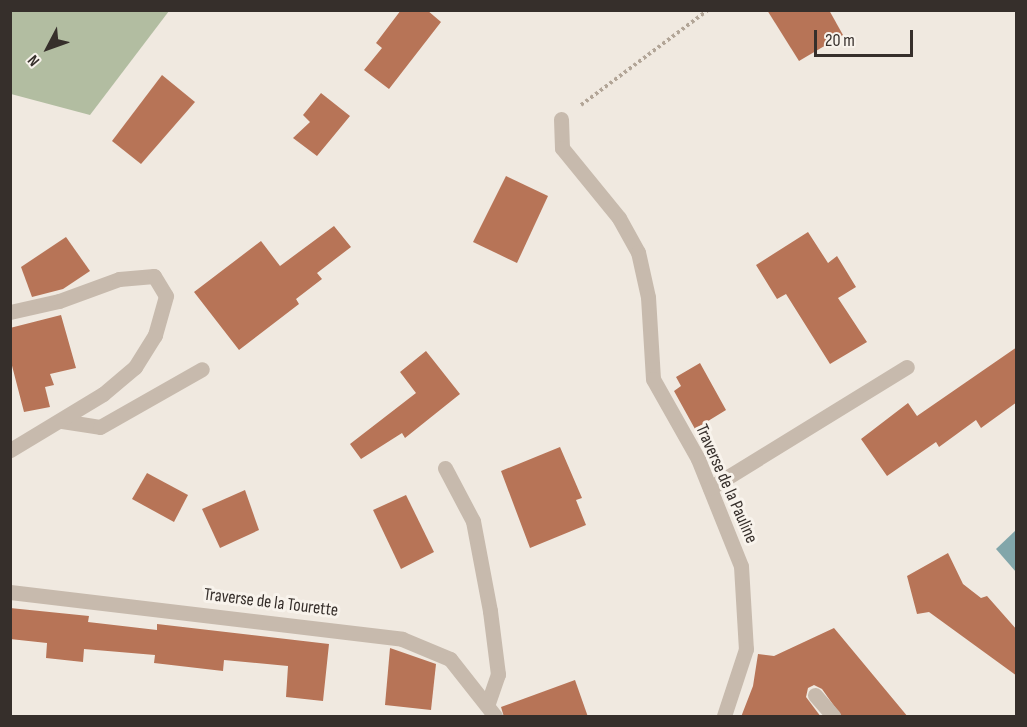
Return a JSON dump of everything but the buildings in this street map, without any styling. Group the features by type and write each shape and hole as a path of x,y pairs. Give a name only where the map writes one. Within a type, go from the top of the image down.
{"street":[{"name":"Traverse de la Pauline","path":"561,119 562,148 619,218 638,252 648,297 653,379 710,488 741,566 746,608 746,648 723,717"},
{"path":"10,312 119,279 154,276 166,296 155,335 135,367 103,394 62,421 10,450"},
{"path":"710,488 907,367"},
{"path":"62,421 100,427 202,369"},
{"path":"445,468 473,520 490,611 498,674 491,710"},
{"name":"Traverse de la Tourette","path":"10,592 402,639 450,659 491,710"},
{"path":"815,695 833,717"}],"path":[{"path":"561,119 708,10"}],"green space":[{"path":"10,11 169,11 90,115 11,94"}],"water":[{"path":"1016,530 1016,572 996,549"}]}
